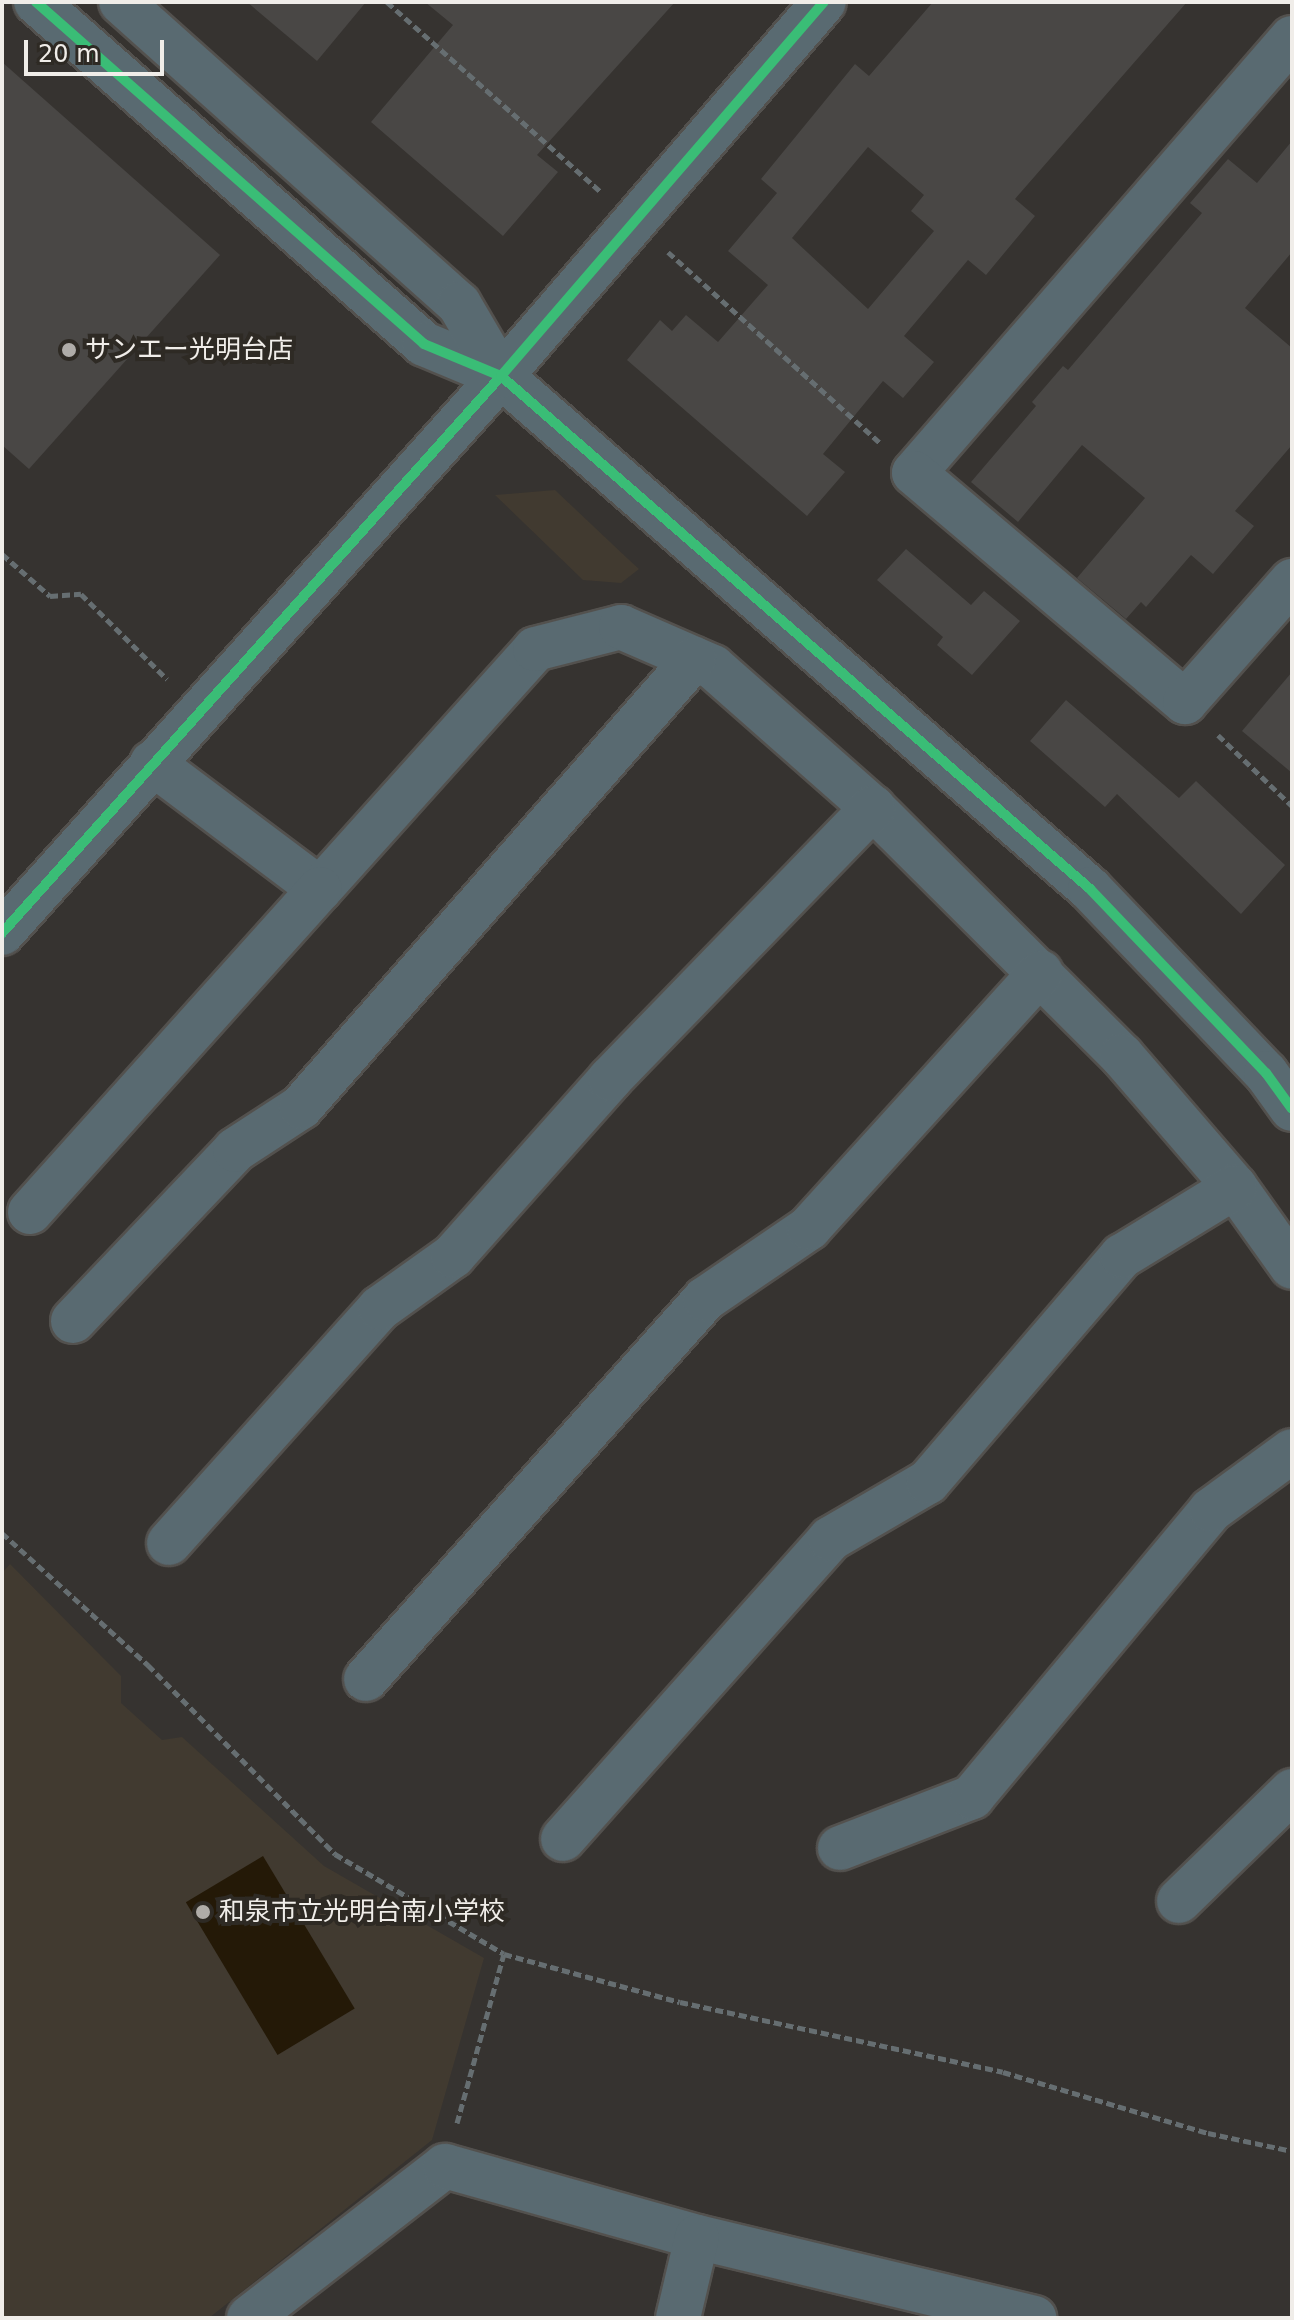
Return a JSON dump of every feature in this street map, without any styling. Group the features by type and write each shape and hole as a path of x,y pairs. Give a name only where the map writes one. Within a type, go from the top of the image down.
{"street":[{"path":"36,2 424,344 501,376 1090,889 1266,1073 1292,1109"},
{"path":"121,2 459,304 501,376"},
{"path":"2,933 501,376 824,2"},
{"path":"1292,38 914,473 1185,702 1292,581"},
{"path":"30,1212 535,649 621,627 713,667 873,808 1122,1056 1235,1187 1292,1267"},
{"path":"73,1321 235,1150 301,1107 694,659"},
{"path":"152,763 320,889"},
{"path":"169,1543 380,1308 453,1256 610,1079 873,808"},
{"path":"366,1679 705,1299 809,1228 1041,972"},
{"path":"563,1839 830,1539 928,1482 1122,1256 1235,1187"},
{"path":"840,1848 972,1797 1211,1510 1292,1451"},
{"path":"1179,1901 1292,1791"},
{"path":"249,2318 445,2166 697,2237 1034,2318"},
{"path":"678,2318 697,2237"}],"path":[{"path":"387,2 914,473"},
{"path":"2,554 50,596 81,594 199,710"},
{"path":"1185,702 1292,806"},
{"path":"2,1533 148,1665 335,1854 504,1954 680,2002 1003,2072 1208,2133 1292,2151"},
{"path":"445,2166 504,1954"}],"shaded area":[{"path":"555,490 639,569 621,583 583,580 495,495"},
{"name":"和泉市立光明台南小学校","path":"10,1564 121,1676 121,1703 162,1740 182,1737 324,1866 484,1958 432,2140 209,2318 2,2318 2,1573"},
{"path":"263,1856 355,2009 278,2055 186,1902"}],"building":[{"path":"247,2 366,2 317,61"},
{"path":"425,2 675,2 537,155 558,172 503,236 371,122 453,25"},
{"path":"933,2 1187,2 1015,199 1035,216 986,275 968,260 904,336 934,362 903,398 883,381 823,454 845,472 807,516 627,360 660,320 672,331 686,315 718,342 768,285 728,251 777,193 761,179 855,64 869,76","holes":["868,147 924,195 911,211 934,231 868,309 792,238"]},
{"name":"サンエー光明台店","path":"2,62 220,255 29,469 2,445"},
{"path":"1292,141 1292,252 1245,308 1292,348 1292,445 1235,511 1254,526 1213,574 1191,555 1146,607 1141,602 1126,619 1077,578 1145,498 1082,445 1018,522 971,482 1036,406 1032,402 1063,366 1068,370 1202,213 1190,203 1228,159 1257,183"},
{"path":"906,549 971,605 984,591 1020,621 972,675 937,645 943,637 877,580"},
{"path":"1292,672 1292,773 1242,731"},
{"path":"1066,700 1179,798 1196,781 1285,865 1241,914 1117,794 1105,807 1030,741"}],"cycle path":[{"path":"36,2 424,344 501,376 1090,889 1266,1073 1292,1109"},
{"path":"2,933 501,376 824,2"}],"place":[{"name":"サンエー光明台店","path":"69,350"},
{"name":"和泉市立光明台南小学校","path":"203,1912"}]}
